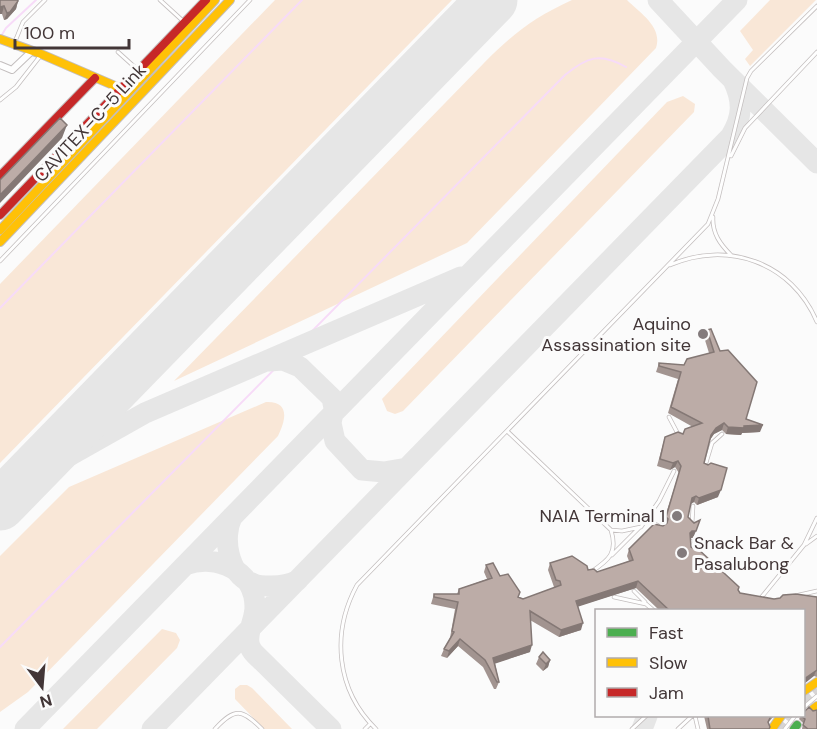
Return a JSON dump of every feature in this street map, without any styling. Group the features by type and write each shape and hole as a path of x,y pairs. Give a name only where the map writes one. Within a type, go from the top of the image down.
{"main road":[{"path":"0,215 206,0"},
{"name":"CAVITEX–C-5 Link","path":"0,230 215,0"},
{"name":"CAVITEX–C-5 Link","path":"0,242 230,0"},
{"path":"0,39 122,89"},
{"path":"0,176 95,78"}],"street":[{"path":"0,65 12,70 37,53"}],"lane":[{"path":"13,44 23,22 45,0"},
{"path":"160,0 184,23"},
{"path":"0,261 250,0"},
{"path":"731,255 714,231 714,212 728,164 747,78 817,6"},
{"path":"118,52 139,71"},
{"path":"728,164 745,128 817,52"},
{"path":"0,100 16,87 37,53"},
{"path":"376,729 353,699 341,664 341,630 350,598 357,585 699,234 714,212"},
{"path":"668,266 701,255 731,255 747,259 778,273 809,304 817,322"},
{"path":"669,417 679,437"},
{"path":"507,431 611,530 614,545 611,556"},
{"path":"705,468 712,442 722,434"},
{"path":"588,574 611,556 647,520 674,471"},
{"path":"692,526 693,506"},
{"path":"760,599 804,545 817,518"},
{"path":"647,520 662,527"},
{"path":"611,530 622,531 641,527"},
{"path":"804,545 817,536"},
{"path":"691,541 692,552"},
{"path":"634,591 652,609"},
{"path":"794,596 817,591"},
{"path":"614,597 646,604"},
{"path":"753,598 768,600"},
{"path":"811,707 817,696"},
{"path":"215,729 228,716 241,713 251,718 262,729"},
{"path":"632,729 645,717"},
{"path":"678,729 693,717"},
{"path":"785,729 795,723"},
{"path":"365,729 370,724"}],"shaded area":[{"path":"275,0 452,0 0,463 0,284"},
{"path":"572,0 627,0 644,15 653,27 657,40 656,48 467,243 174,381 495,52 535,20"},
{"path":"770,0 816,0 750,66 745,59 753,50 740,31"},
{"path":"683,96 695,104 694,112 403,411 395,414 387,411 382,399 667,102"},
{"path":"266,402 279,405 284,413 283,424 278,436 28,692 0,712 0,556 69,487"},
{"path":"162,629 176,633 180,640 177,648 97,729 63,729"},
{"path":"240,685 252,688 292,729 264,729 235,699 235,689"}],"building":[{"path":"0,0 18,1 7,13 4,6 0,7"},
{"path":"60,118 67,125 0,195 0,180"},
{"name":"NAIA Terminal 1","path":"711,329 720,351 728,350 757,382 746,419 763,425 744,426 744,428 728,427 724,423 711,435 704,463 727,468 721,490 699,498 696,496 692,498 688,517 694,523 700,520 696,531 690,533 691,547 697,548 739,587 740,593 774,599 783,595 796,594 817,597 817,670 805,678 805,609 668,609 638,581 576,601 583,623 561,630 530,611 532,645 493,658 499,682 485,660 460,639 449,651 444,649 454,632 452,631 458,602 434,597 434,594 459,594 459,589 492,578 486,565 493,563 500,576 508,574 520,592 518,597 523,599 561,585 560,581 556,580 550,563 572,556 587,566 588,570 594,569 597,572 633,560 629,549 654,524 663,526 667,523 666,517 681,466 678,461 673,463 660,459 665,437 678,432 683,434 685,429 702,423 671,407 681,372 659,366 659,363 684,365 687,359 714,352 707,330"},
{"path":"543,652 550,660 546,664 539,657"},
{"path":"809,707 813,711 817,710 817,729 808,729 803,725 805,711"},
{"path":"708,717 770,717 768,722 769,729 710,729"}],"waterway":[{"path":"0,38 6,28 36,0"},
{"path":"0,308 302,0"},
{"path":"0,647 565,75 580,64 601,58 626,67"}],"taxiway":[{"path":"658,0 722,69 817,163"},
{"path":"25,729 737,0"},
{"path":"152,729 731,136 740,115 739,95 733,80"},
{"path":"0,505 67,457 145,413 461,277"},
{"path":"269,361 283,360 300,367 332,398 334,408 331,423 335,441 362,470 384,472 407,468"},
{"path":"232,517 228,535 229,554 232,564 244,579 256,585 266,586 285,585 298,580"},
{"path":"185,565 209,561 221,564 232,568 249,584 255,607 249,643 252,651 262,661"},
{"path":"253,652 331,729"},
{"path":"642,729 647,717"}],"runway":[{"path":"0,505 492,0"}],"tunnel":[{"path":"805,699 817,689"},
{"path":"779,729 788,717"}],"traffic: fast":[{"path":"794,729 797,725"}],"traffic: slow":[{"path":"0,230 215,0"},
{"path":"0,242 230,0"},
{"path":"0,39 122,89"},
{"path":"805,690 817,682"},
{"path":"813,709 817,706"},
{"path":"772,729 780,717"}],"traffic: jam":[{"path":"0,215 206,0"},
{"path":"0,176 95,78"}],"place":[{"name":"Aquino Assassination site","path":"703,334"},
{"name":"NAIA Terminal 1","path":"677,516"},
{"name":"Snack Bar & Pasalubong","path":"682,553"}]}
